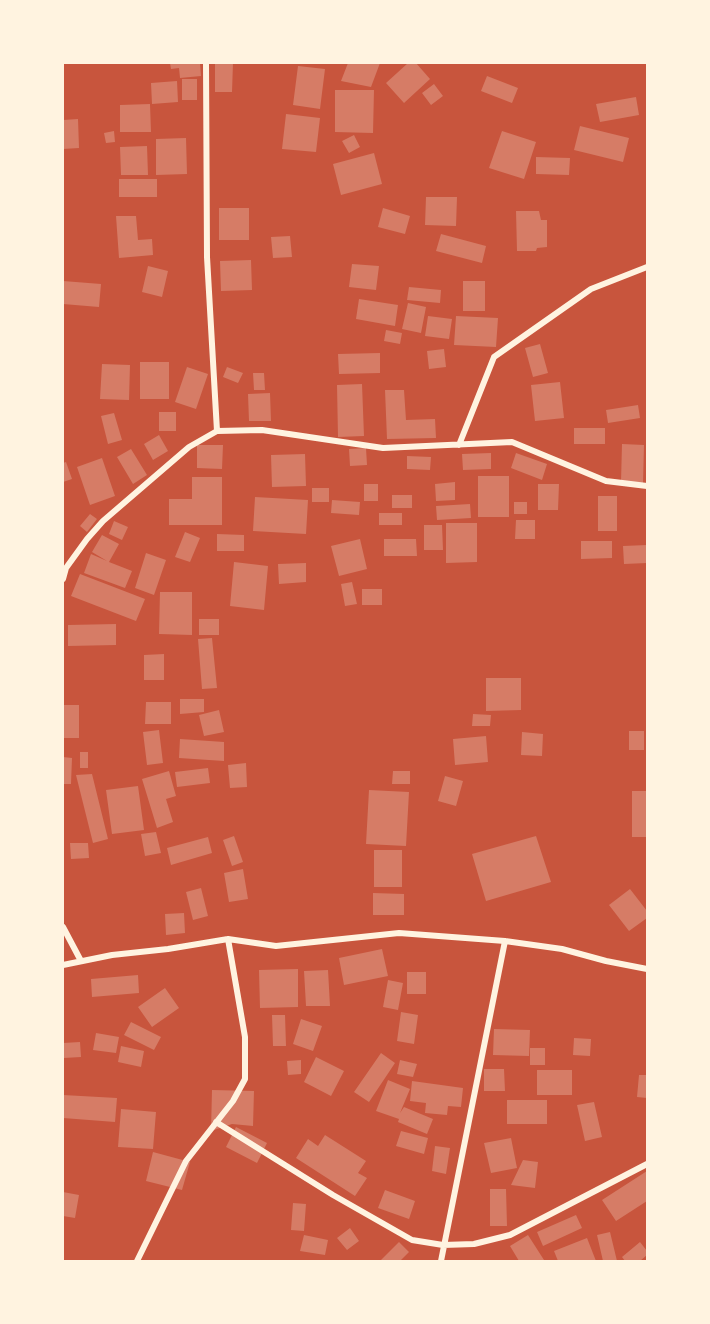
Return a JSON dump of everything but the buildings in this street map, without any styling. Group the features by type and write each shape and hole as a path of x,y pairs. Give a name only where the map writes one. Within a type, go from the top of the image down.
{"street":[{"path":"206,63 207,257 217,431"},
{"path":"459,445 494,357 591,289 647,267"},
{"path":"63,579 66,568 103,521 189,447 217,431 261,429 383,448 512,442 606,481 647,486"},
{"path":"63,927 81,961"},
{"path":"63,965 112,955 228,939 276,946 399,933 505,941 562,949 647,969"},
{"path":"137,1261 186,1161 233,1101 244,1079 245,1037 228,939"},
{"path":"441,1261 505,941"},
{"path":"216,1122 333,1195 412,1240 443,1245 474,1244 510,1235 647,1164"}]}
